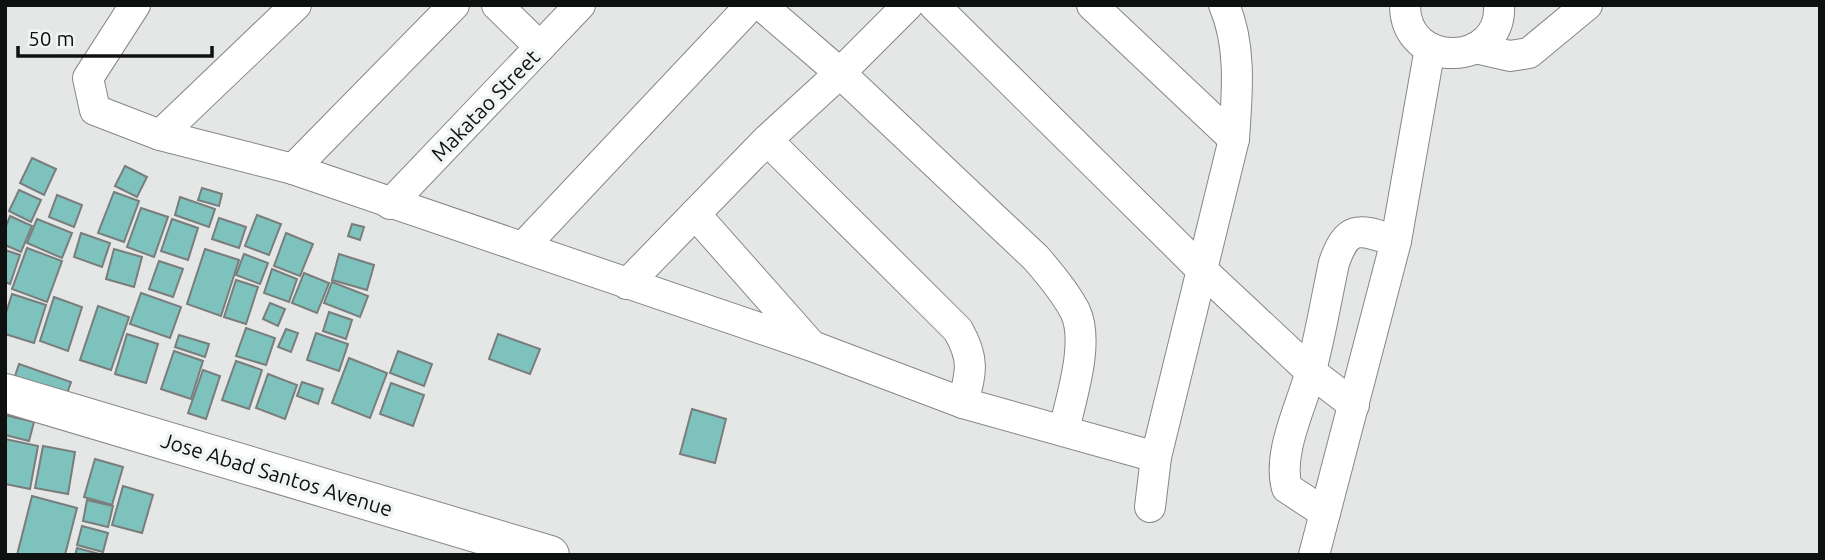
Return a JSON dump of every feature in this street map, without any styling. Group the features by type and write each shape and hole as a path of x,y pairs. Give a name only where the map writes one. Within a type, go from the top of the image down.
{"highway":[{"name":"Jose Abad Santos Avenue","path":"5,393 550,555"}],"street":[{"path":"135,5 88,78 95,110 160,135 293,169 812,346 963,403 1156,457"},
{"path":"160,135 296,5"},
{"path":"293,169 454,5"},
{"path":"497,5 540,47"},
{"name":"Makatao Street","path":"390,204 580,5"},
{"path":"523,247 751,5"},
{"path":"761,5 840,73 1036,258 1066,296 1076,313 1080,330 1079,363 1064,430"},
{"path":"627,284 767,140 908,5"},
{"path":"934,5 1203,271 1311,372 1354,405"},
{"path":"1092,5 1234,139"},
{"path":"1405,5 1410,28 1418,40 1445,54 1461,54 1488,38 1496,26 1499,5"},
{"path":"1475,48 1510,56 1529,53 1587,5"},
{"path":"1150,507 1156,457 1234,139 1237,89 1233,31 1225,7"},
{"path":"1314,555 1396,241 1430,48"},
{"path":"767,140 958,330 970,354 971,371 963,403"},
{"path":"695,214 812,346"},
{"path":"1325,513 1296,496 1287,488 1284,479 1288,447 1311,372 1334,263 1339,246 1354,233 1363,231 1396,241"}],"building":[{"path":"32,158 56,169 44,195 20,183"},
{"path":"125,166 147,177 137,197 115,186"},
{"path":"202,188 222,194 219,206 198,200"},
{"path":"19,190 41,200 31,222 9,211"},
{"path":"114,192 139,201 124,242 98,233"},
{"path":"57,195 82,205 74,227 49,217"},
{"path":"180,197 215,209 209,227 175,215"},
{"path":"141,208 168,217 154,257 127,247"},
{"path":"257,215 281,224 269,255 245,246"},
{"path":"10,216 32,226 21,252 5,245 5,229"},
{"path":"219,218 246,227 239,248 212,239"},
{"path":"37,219 72,233 62,258 27,243"},
{"path":"172,219 198,228 188,260 161,251"},
{"path":"352,224 364,227 360,240 348,236"},
{"path":"81,233 110,243 102,267 74,257"},
{"path":"286,233 313,244 300,276 274,266"},
{"path":"27,248 62,261 47,302 12,289"},
{"path":"114,249 142,257 134,287 106,279"},
{"path":"205,249 239,260 221,316 187,304"},
{"path":"5,250 20,255 10,284 5,282"},
{"path":"244,254 268,263 260,284 236,275"},
{"path":"339,254 374,265 367,290 332,280"},
{"path":"159,261 183,269 173,297 149,289"},
{"path":"272,269 297,279 289,302 264,293"},
{"path":"304,273 329,283 317,313 292,303"},
{"path":"236,280 258,287 246,324 224,317"},
{"path":"332,282 368,296 360,317 324,303"},
{"path":"141,293 181,307 170,338 130,324"},
{"path":"12,294 46,305 34,343 5,334 5,316"},
{"path":"54,297 82,307 68,351 40,341"},
{"path":"270,303 285,309 278,326 263,319"},
{"path":"98,306 129,317 111,370 80,360"},
{"path":"329,312 352,320 346,339 323,331"},
{"path":"246,328 275,338 266,365 236,356"},
{"path":"286,329 298,333 291,352 278,347"},
{"path":"316,333 348,344 339,371 307,360"},
{"path":"127,334 158,344 146,383 115,374"},
{"path":"498,334 540,349 530,374 489,359"},
{"path":"179,335 209,344 205,357 175,347"},
{"path":"174,351 203,361 191,399 161,389"},
{"path":"398,351 432,364 424,386 390,373"},
{"path":"349,358 387,373 370,418 332,403"},
{"path":"236,361 262,370 249,409 222,400"},
{"path":"19,364 71,382 65,399 13,382"},
{"path":"203,370 220,376 206,419 188,413"},
{"path":"268,374 297,385 285,419 256,408"},
{"path":"302,382 323,389 318,404 297,396"},
{"path":"391,383 424,395 413,426 380,414"},
{"path":"692,409 726,419 715,463 680,454"},
{"path":"5,415 34,422 29,441 5,435"},
{"path":"5,439 38,446 30,489 5,484"},
{"path":"43,446 75,452 68,494 35,488"},
{"path":"95,459 123,467 112,505 84,497"},
{"path":"123,486 153,495 142,533 112,525"},
{"path":"32,496 77,508 65,555 17,555"},
{"path":"87,500 113,506 108,527 83,521"},
{"path":"82,526 108,533 103,552 77,545"},
{"path":"77,548 103,555 75,555"}]}
